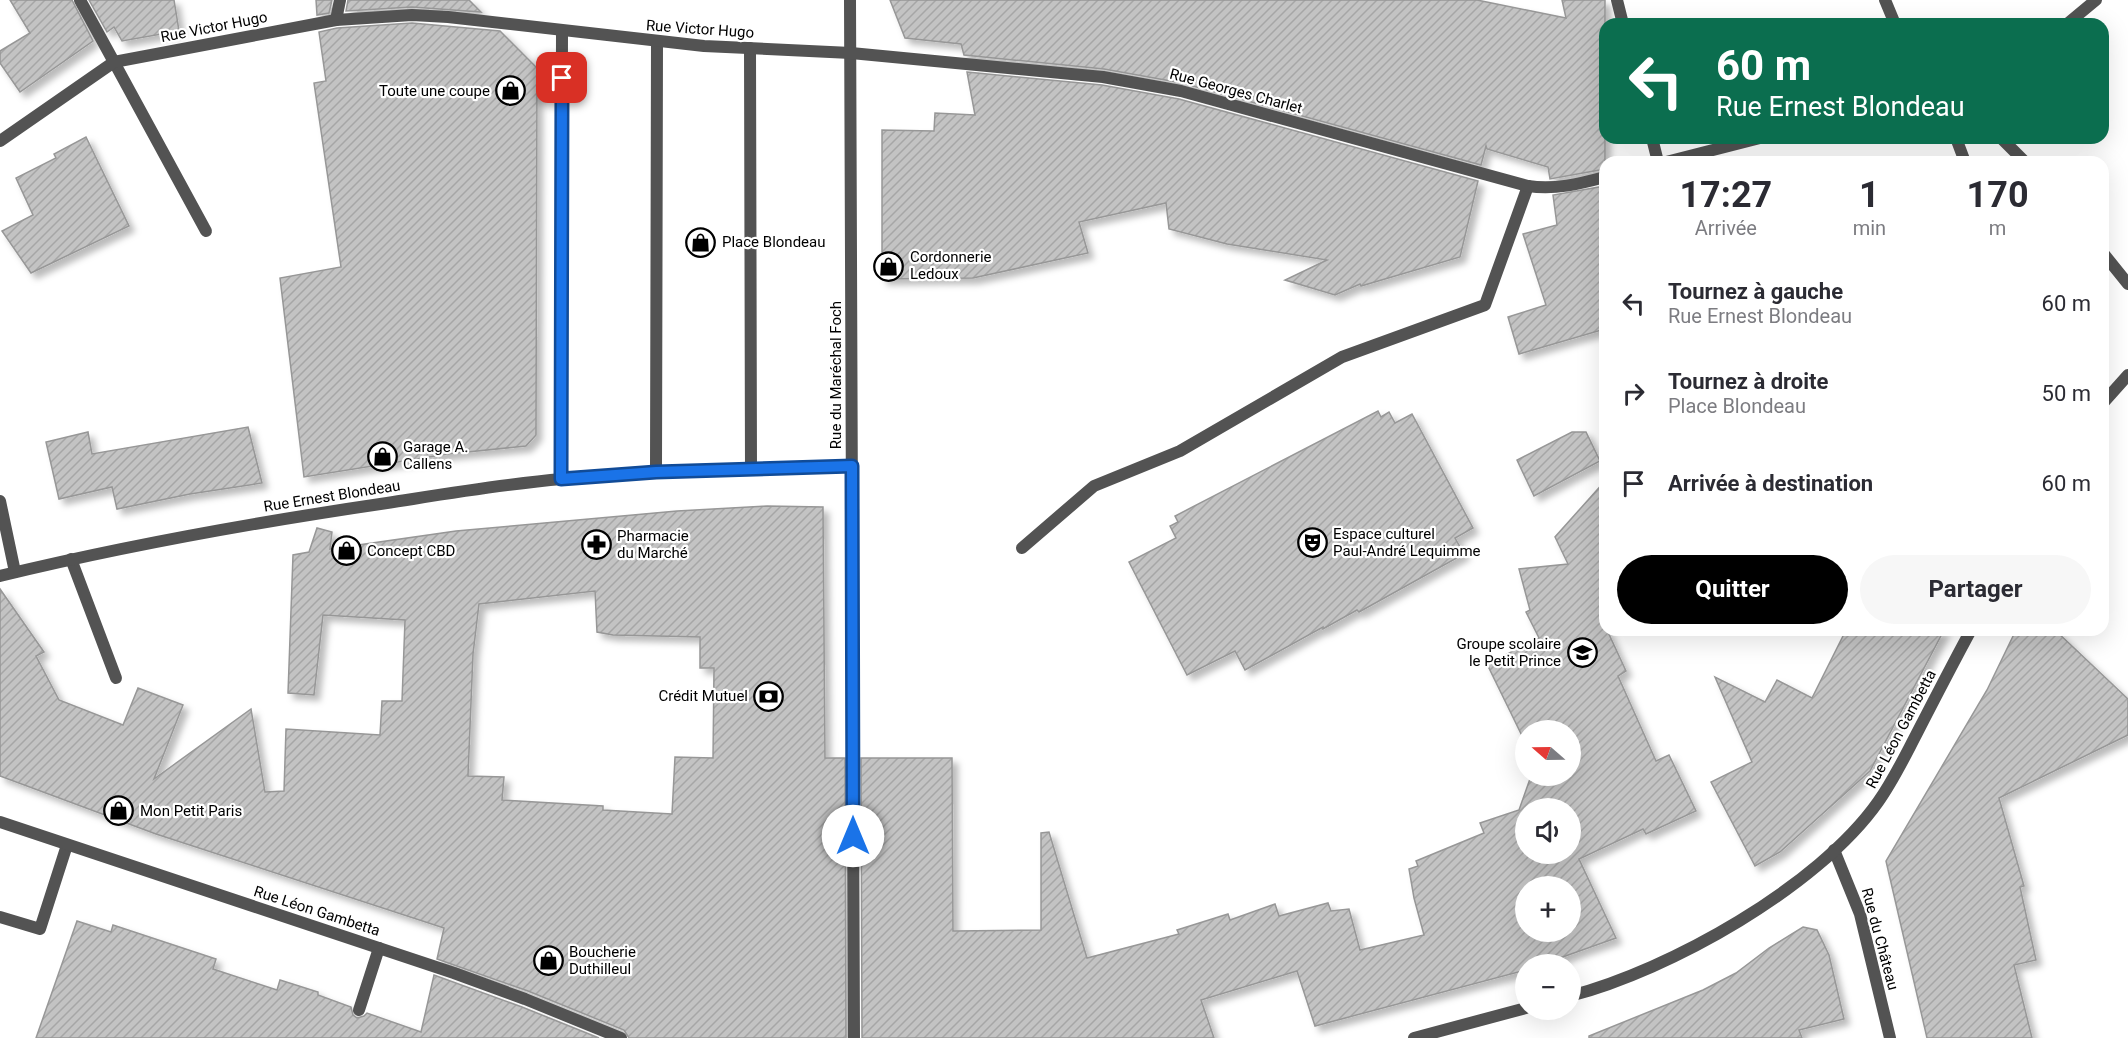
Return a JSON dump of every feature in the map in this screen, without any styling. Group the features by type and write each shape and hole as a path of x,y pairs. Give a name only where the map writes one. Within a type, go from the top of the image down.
{"street":[{"path":"80,0 206,231"},
{"path":"336,20 340,0"},
{"name":"Rue du Maréchal Foch","path":"850,0 854,1038"},
{"path":"1617,0 1622,18"},
{"path":"1885,0 1892,18"},
{"path":"2074,18 2096,0"},
{"name":"Rue Victor Hugo","path":"0,141 114,62 336,20 412,15 448,17 657,42 851,53"},
{"path":"561,479 562,31"},
{"path":"656,472 657,42"},
{"path":"750,48 750,470"},
{"name":"Rue Georges Charlet","path":"851,53 1104,77 1158,86 1545,189 1599,178"},
{"path":"1690,156 1736,144"},
{"path":"2007,144 2019,156"},
{"path":"1022,549 1094,486 1180,451 1342,357 1485,304 1528,186"},
{"path":"2109,260 2128,284"},
{"path":"2109,396 2128,375"},
{"name":"Rue Ernest Blondeau","path":"0,576 188,535 308,514 561,479 656,472 852,466"},
{"path":"0,501 15,572"},
{"path":"71,559 116,678"},
{"name":"Rue Léon Gambetta","path":"1581,992 1661,962 1726,928 1789,888 1834,850 1861,824 1893,779 1968,636"},
{"name":"Rue Léon Gambetta","path":"0,822 379,948 525,999 621,1038"},
{"path":"0,916 40,929 67,845"},
{"name":"Rue du Château","path":"1834,850 1860,914 1890,1038"},
{"path":"359,1010 379,948"},
{"path":"1414,1038 1515,1011"}],"building":[{"path":"10,0 72,0 93,41 20,92 0,63 0,51 30,33"},
{"path":"89,0 174,0 179,31 122,41 114,27 107,32"},
{"path":"316,0 332,0 329,13 317,15"},
{"path":"348,0 469,0 481,12 412,7 346,11"},
{"path":"890,0 1477,0 1566,18 1562,0 1605,0 1605,18 1599,18 1599,144 1605,144 1605,156 1599,156 1599,170 1550,179 1548,167 1487,149 1486,146 1481,165 1182,83 1104,69 964,55 961,44 905,38"},
{"path":"412,23 500,31 537,68 536,435 526,446 448,454 304,477 280,278 341,267 314,83 326,81 319,32 337,28"},
{"path":"967,72 1102,85 1179,99 1478,181 1460,257 1361,286 1360,284 1335,295 1285,280 1327,260 1227,244 1169,229 1166,203 1079,222 1088,253 973,278 882,279 882,130 934,131 935,113 975,115"},
{"path":"86,137 129,226 31,273 2,231 33,215 16,178 56,158 54,154"},
{"path":"1599,187 1599,331 1519,354 1508,317 1546,305 1523,234 1557,225 1553,195"},
{"name":"Espace culturel Paul-André Lequimme","path":"1378,411 1381,417 1389,412 1395,423 1412,414 1473,528 1455,538 1464,554 1359,612 1357,610 1323,629 1323,627 1245,670 1235,651 1187,675 1129,562 1176,538 1170,526 1178,522 1175,516"},
{"path":"248,427 262,483 190,494 117,509 112,487 59,499 46,442 88,432 92,454"},
{"path":"1572,432 1586,432 1599,462 1534,496 1517,460"},
{"path":"1599,488 1599,636 1610,636 1626,671 1618,676 1656,761 1669,755 1696,811 1646,834 1643,829 1581,858 1581,798 1523,798 1527,786 1581,786 1581,720 1515,721 1487,664 1539,638 1526,612 1530,610 1519,569 1568,564 1555,537"},
{"path":"767,506 823,507 825,758 845,758 846,1038 629,1038 624,1030 528,991 437,959 444,928 156,834 0,776 0,589 44,652 36,656 59,700 123,725 138,688 183,705 154,779 251,709 265,792 284,791 286,729 380,735 382,701 402,701 405,620 323,615 314,695 288,693 293,555 309,552 317,528 332,532 330,549 456,531 677,511","holes":["595,591 597,632 613,635 700,637 700,668 714,668 713,758 675,757 672,814 603,810 603,806 502,800 504,777 468,776 473,654 479,604"]},
{"path":"1843,636 1941,636 1870,771 1780,852 1755,866 1711,782 1752,762 1715,677 1765,702 1777,680 1812,698"},
{"path":"2013,636 2061,636 2128,699 2128,735 1999,798 2024,886 2020,887 2036,960 2014,965 2032,1038 1927,1038 1886,861 1987,690"},
{"path":"861,758 952,758 953,931 1041,930 1041,833 1049,832 1087,958 1179,934 1177,930 1228,914 1230,920 1275,904 1279,916 1328,903 1331,911 1349,909 1360,950 1424,935 1409,869 1418,866 1416,861 1484,833 1480,823 1515,811 1515,864 1581,863 1616,938 1571,954 1515,954 1515,973 1315,1026 1297,971 1201,1000 1214,1038 862,1038"},
{"path":"77,921 111,932 113,925 216,959 213,969 277,990 280,980 318,992 318,995 351,1007 353,1015 357,1018 367,1013 421,1032 434,975 599,1038 36,1038"},
{"path":"1803,927 1817,930 1829,955 1844,1019 1799,1030 1802,1038 1589,1038 1589,1036 1703,990 1736,973 1769,948"}],"place":[{"name":"Toute une coupe","path":"511,91"},
{"name":"Place Blondeau","path":"701,242"},
{"name":"Cordonnerie Ledoux","path":"889,266"},
{"name":"Garage A. Callens","path":"382,456"},
{"name":"Espace culturel Paul-André Lequimme","path":"1312,543"},
{"name":"Pharmacie du Marché","path":"596,545"},
{"name":"Concept CBD","path":"346,551"},
{"name":"Groupe scolaire le Petit Prince","path":"1582,653"},
{"name":"Crédit Mutuel","path":"769,696"},
{"name":"Mon Petit Paris","path":"119,811"},
{"name":"Boucherie Duthilleul","path":"548,961"}],"route":[{"path":"562,78 561,479 656,472 852,466 853,836"}]}
